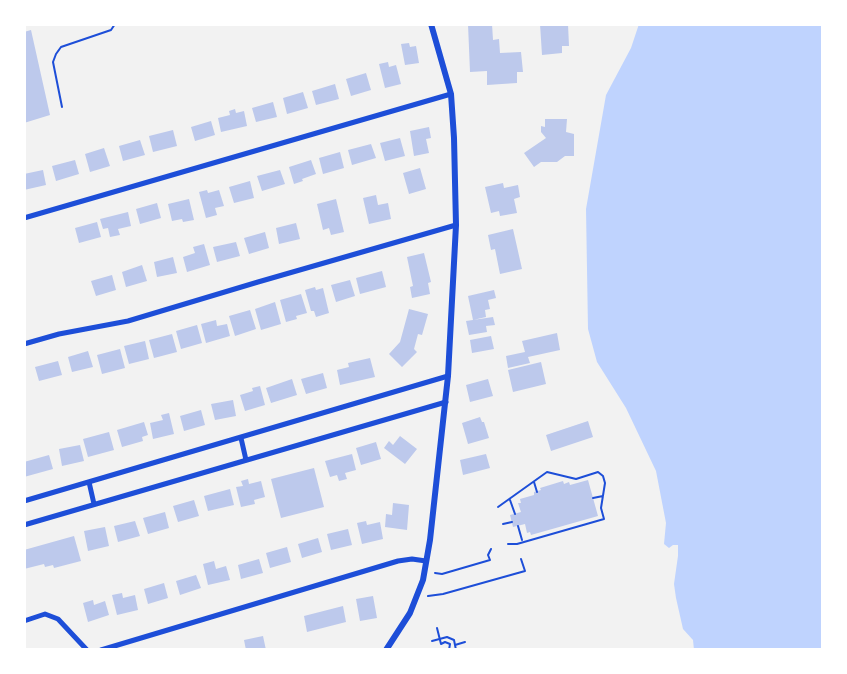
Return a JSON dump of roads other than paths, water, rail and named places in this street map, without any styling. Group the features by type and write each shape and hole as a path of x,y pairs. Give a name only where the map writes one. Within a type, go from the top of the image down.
{"street":[{"path":"386,650 414,605 422,583 448,376 456,225 454,138 451,94 431,24"},
{"path":"24,218 451,94"},
{"path":"24,344 128,321 456,225"},
{"path":"24,501 448,376"},
{"path":"24,525 446,402"},
{"path":"241,437 246,460"},
{"path":"89,482 94,504"},
{"path":"101,650 398,561 426,561"},
{"path":"24,621 45,614 58,619 87,650"}],"lane":[{"path":"62,107 53,62 56,54 61,47 111,30 115,24"}],"water":[{"path":"639,24 823,24 823,650 694,650 693,640 683,629 676,598 674,584 678,545 669,548 664,544 666,523 656,471 626,408 597,362 588,329 586,209 606,95 631,48"}]}
